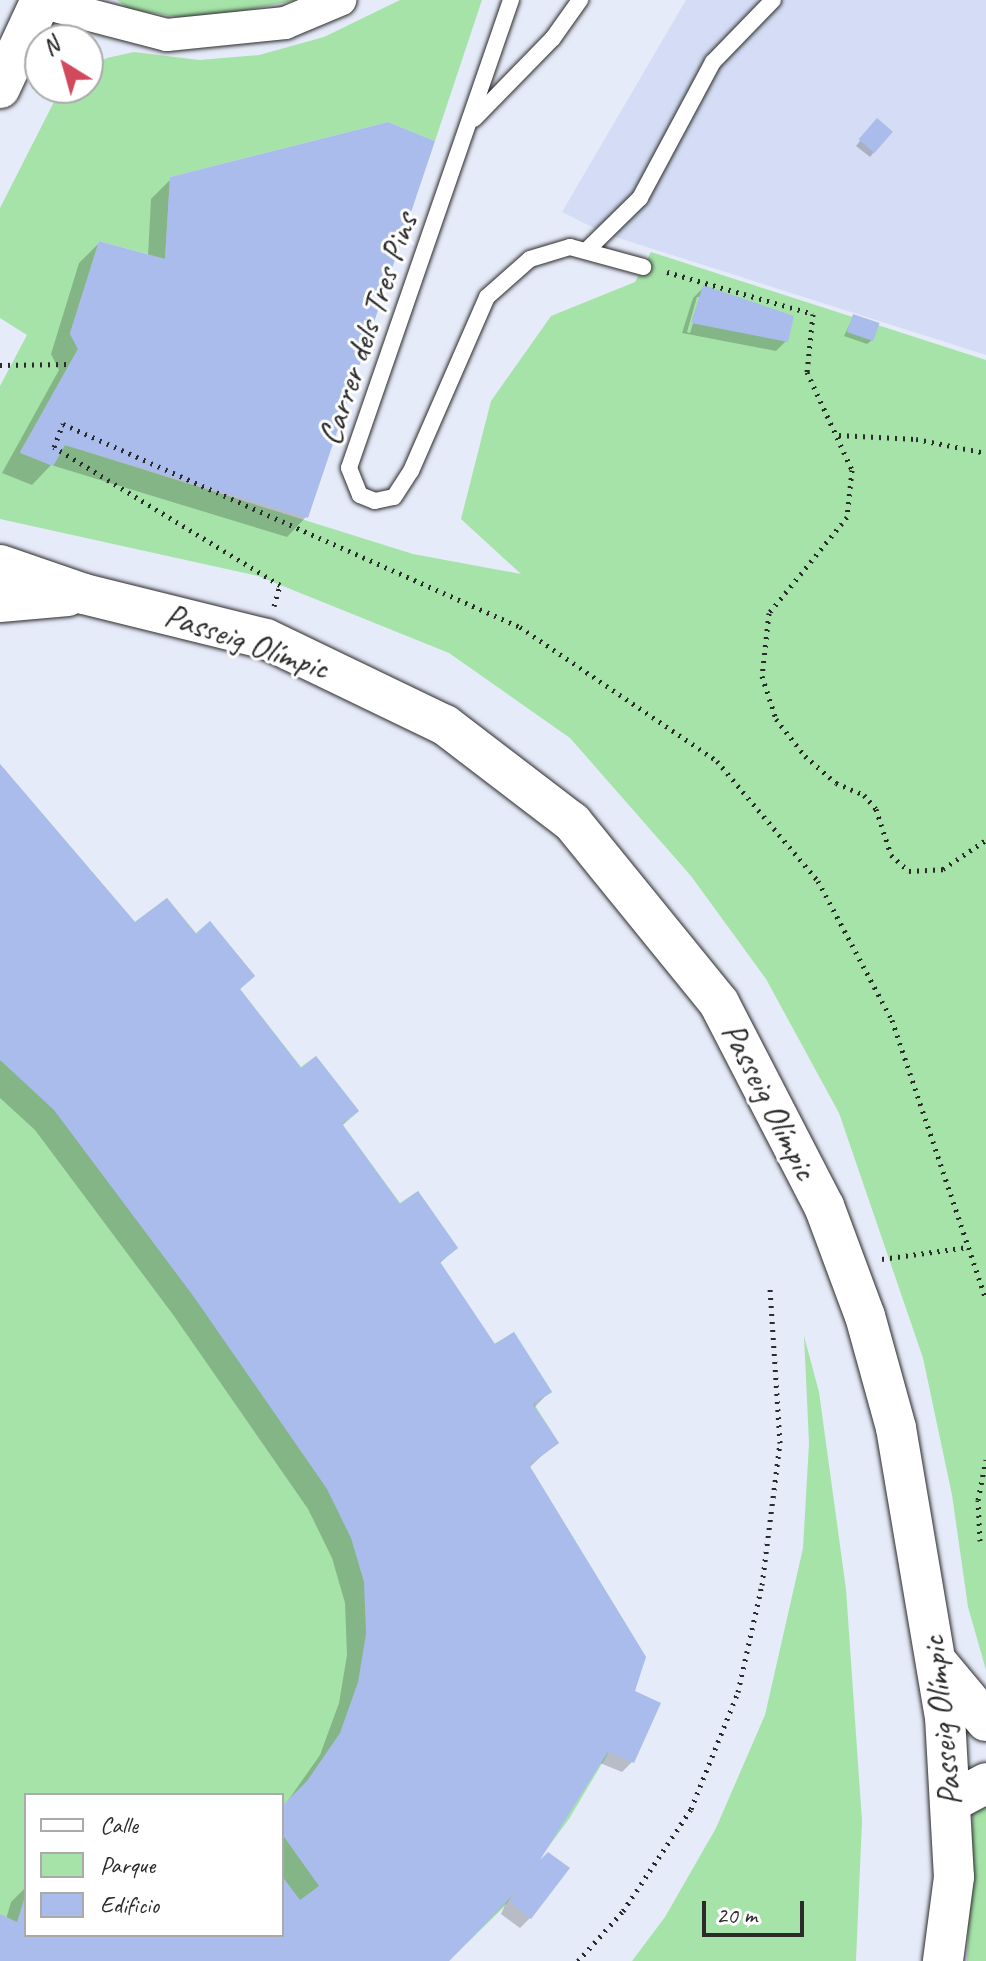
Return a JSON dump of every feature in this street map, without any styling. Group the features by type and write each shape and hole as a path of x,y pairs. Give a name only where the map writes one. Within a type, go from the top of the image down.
{"street":[{"path":"0,88 40,1 167,35 285,23 340,0"},
{"path":"0,565 84,594"},
{"path":"0,602 84,594"},
{"name":"Passeig Olímpic","path":"84,594 266,639 445,725 572,822 719,1003 824,1206 847,1267 896,1428 936,1661 951,1802 954,1877 943,1961"},
{"path":"936,1661 986,1721"},
{"path":"951,1802 986,1783"}],"lane":[{"name":"Carrer dels Tres Pins","path":"511,0 349,468 360,495 375,501 394,497 411,471 487,297 530,259 570,247 643,267"},
{"path":"470,124 553,38 580,0"},
{"path":"586,251 640,198 713,62 773,0"}],"path":[{"path":"643,267 699,278 813,314 807,372 839,435 852,470 847,517 769,613 762,676 776,719 805,756 836,783 864,795 876,809 891,855 909,871 943,869 986,840"},
{"path":"0,365 70,364"},
{"path":"266,639 280,585 54,447 63,424 520,627 717,761 818,881 892,1020 986,1300"},
{"path":"839,435 916,439 986,453"},
{"path":"847,1267 968,1247"},
{"path":"578,1961 623,1911 691,1809 738,1692 762,1585 780,1443 770,1289"},
{"path":"980,1541 978,1500 986,1460"}],"shaded area":[{"path":"686,0 986,0 986,355 606,234 562,212"}],"green space":[{"path":"117,0 297,0 195,20 129,9"},
{"path":"400,0 482,0 435,141 388,122 170,177 165,259 99,241 70,333 78,349 20,452 53,466 65,445 413,554 521,574 461,519 491,401 551,316 635,282 651,252 986,360 986,1670 968,1607 952,1495 923,1358 839,1113 766,979 691,876 570,738 449,653 258,576 0,519 0,386 27,335 0,318 0,208 53,104 104,104 104,59 107,58 134,52 199,60 259,55 324,37"},
{"path":"0,764 135,922 167,898 196,933 210,921 255,976 240,989 301,1067 316,1056 359,1111 343,1125 400,1203 418,1191 458,1248 440,1262 494,1344 514,1332 552,1392 534,1404 559,1443 529,1465 646,1657 607,1755 569,1819 504,1907 449,1961 0,1961"},
{"path":"804,1336 819,1392 846,1589 862,1821 856,1961 632,1961 665,1917 716,1828 765,1715 803,1548 809,1443"},
{"path":"986,1803 986,1961 967,1961 973,1809"}],"building":[{"path":"877,118 893,132 874,153 859,139"},
{"path":"388,122 435,141 308,518 65,445 53,466 20,453 78,349 70,334 99,241 165,259 170,177"},
{"path":"703,285 794,316 788,342 691,323"},
{"path":"853,314 879,323 873,341 847,332"},
{"path":"0,764 135,922 167,898 196,934 210,921 255,976 240,989 301,1068 316,1056 359,1111 342,1124 400,1204 418,1191 458,1248 440,1262 495,1344 514,1332 552,1392 533,1404 559,1443 529,1465 646,1657 635,1691 661,1703 634,1763 608,1752 540,1860 548,1852 570,1868 531,1919 510,1902 517,1891 449,1961 0,1961 0,1914 17,1922 24,1899 24,1937 284,1937 284,1879 300,1900 319,1886 284,1837 284,1804 307,1781 340,1733 358,1682 366,1634 364,1582 351,1538 327,1489 194,1297 54,1110 0,1060"}]}
